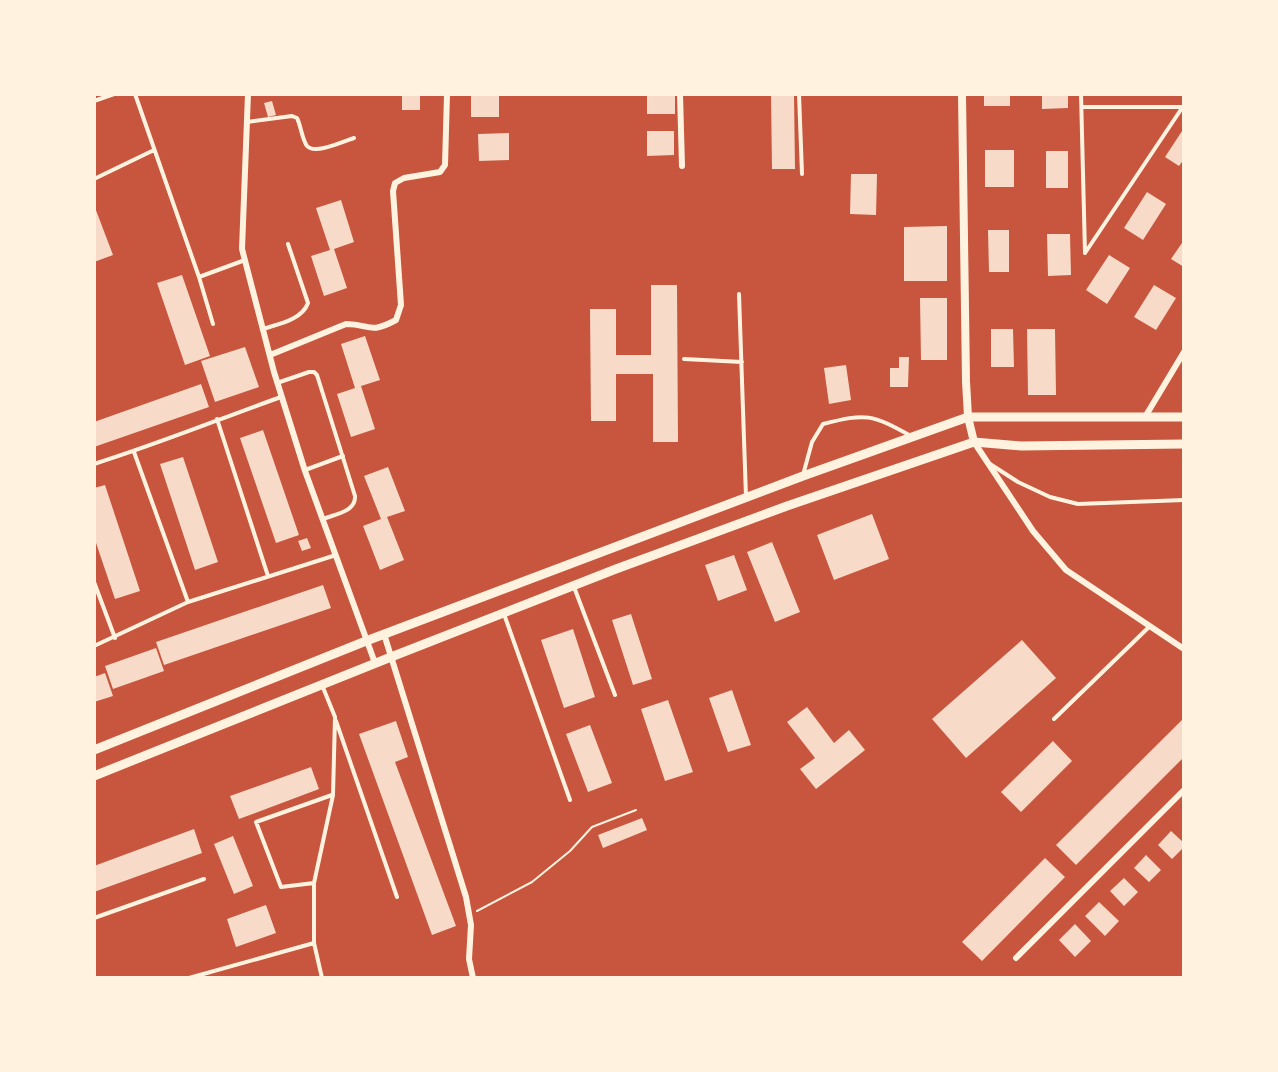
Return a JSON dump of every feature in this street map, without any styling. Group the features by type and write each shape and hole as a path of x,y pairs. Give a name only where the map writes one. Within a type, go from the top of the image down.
{"main road":[{"path":"94,750 366,640 803,476 968,417 1184,417"},
{"path":"94,776 573,586 787,506 974,442 1021,446 1184,444"}],"street":[{"path":"248,94 242,249 281,397 305,471 375,663"},
{"path":"270,355 345,324 357,324 369,329 382,327 396,320 401,305 393,192 395,183 404,178 441,172 445,165 447,150 447,94"},
{"path":"680,94 682,166"},
{"path":"962,94 966,381 968,417 974,442 1032,531 1066,570 1184,648"},
{"path":"1145,417 1184,352"},
{"path":"384,634 466,897 471,925 469,959 472,978"},
{"path":"1016,958 1184,790"}],"lane":[{"path":"94,100 114,94"},
{"path":"135,94 199,277 213,324"},
{"path":"799,94 802,174"},
{"path":"1081,94 1085,253 1183,106"},
{"path":"1082,107 1183,106"},
{"path":"248,122 292,116 297,118 306,145 319,150 354,138"},
{"path":"94,179 154,150"},
{"path":"263,329 297,317 305,310 308,303 288,244"},
{"path":"199,277 245,260"},
{"path":"740,294 746,498"},
{"path":"684,359 742,362"},
{"path":"277,383 309,372 317,375 356,503 351,508 323,519"},
{"path":"94,464 134,452 281,397"},
{"path":"803,476 812,442 823,424 854,416 878,418 914,437"},
{"path":"218,419 268,576"},
{"path":"134,452 188,602"},
{"path":"305,471 343,456"},
{"path":"987,462 1018,482 1050,497 1078,504 1184,500"},
{"path":"94,646 188,602 336,555"},
{"path":"94,582 115,638"},
{"path":"573,586 615,696"},
{"path":"504,613 570,800"},
{"path":"1054,719 1149,627"},
{"path":"322,684 397,897"},
{"path":"322,978 314,943 314,883 333,795 335,717"},
{"path":"314,883 281,887 256,822 333,795"},
{"path":"94,918 204,879"},
{"path":"189,978 314,943"}],"path":[{"path":"469,915 532,882 570,851 592,827 636,810"}],"building":[{"path":"402,94 420,94 420,110 402,110"},
{"path":"471,94 499,94 499,117 471,117"},
{"path":"647,94 675,94 675,114 647,114"},
{"path":"771,94 794,94 795,169 772,169"},
{"path":"984,94 1010,94 1010,106 984,106"},
{"path":"1042,94 1068,94 1068,108 1042,109"},
{"path":"272,101 276,115 268,117 264,103"},
{"path":"1184,128 1184,159 1179,166 1165,157"},
{"path":"647,131 674,131 674,155 647,156"},
{"path":"509,133 509,160 479,161 478,134"},
{"path":"985,150 1014,150 1014,187 985,187"},
{"path":"1046,151 1068,151 1068,188 1046,188"},
{"path":"851,174 877,174 876,215 850,214"},
{"path":"1147,192 1166,204 1143,240 1124,228"},
{"path":"341,200 354,242 334,249 347,288 324,296 311,256 330,250 316,208"},
{"path":"94,205 113,255 94,262"},
{"path":"947,226 947,281 904,281 904,227"},
{"path":"988,230 1009,230 1009,272 989,272"},
{"path":"1047,234 1070,234 1071,275 1048,276"},
{"path":"1184,240 1184,267 1171,259"},
{"path":"1109,255 1130,268 1107,304 1086,290"},
{"path":"182,275 210,356 185,365 157,283"},
{"path":"651,285 677,285 678,442 653,442 653,374 616,374 616,421 591,421 590,309 616,309 616,355 651,355"},
{"path":"1154,285 1176,298 1156,330 1134,317"},
{"path":"920,298 947,298 947,360 921,360"},
{"path":"991,329 1013,329 1014,367 991,367"},
{"path":"1027,329 1055,329 1056,395 1028,395"},
{"path":"365,336 380,380 361,386 375,429 351,437 337,394 355,388 341,344"},
{"path":"245,347 259,387 215,402 201,361"},
{"path":"899,357 909,357 908,387 890,387 890,368 899,368"},
{"path":"846,365 851,400 829,404 824,368"},
{"path":"201,384 209,407 94,447 94,422"},
{"path":"263,430 299,535 276,543 240,438"},
{"path":"183,457 218,562 195,570 160,464"},
{"path":"388,467 405,511 387,517 404,560 380,570 363,526 381,519 364,476"},
{"path":"105,485 140,591 115,599 94,537 94,488"},
{"path":"872,514 889,559 834,580 817,535"},
{"path":"307,538 311,548 302,551 298,541"},
{"path":"772,542 800,612 775,622 747,552"},
{"path":"734,555 747,590 718,601 705,565"},
{"path":"323,585 331,608 164,665 156,642"},
{"path":"631,614 652,679 633,685 612,620"},
{"path":"573,629 595,697 564,708 541,640"},
{"path":"1022,640 1056,678 966,758 932,719"},
{"path":"156,648 164,671 113,689 105,666"},
{"path":"105,673 113,696 94,702 94,677"},
{"path":"732,690 751,745 728,752 709,698"},
{"path":"668,700 693,772 665,781 641,709"},
{"path":"807,707 834,743 849,730 865,750 816,789 800,769 815,758 787,722"},
{"path":"1184,718 1184,757 1076,865 1056,845"},
{"path":"396,721 408,757 395,762 456,926 432,935 359,734"},
{"path":"590,725 612,783 588,792 566,734"},
{"path":"1053,741 1072,761 1021,812 1001,792"},
{"path":"311,767 319,789 239,819 230,796"},
{"path":"642,818 647,830 603,848 598,835"},
{"path":"194,829 202,853 94,892 94,866"},
{"path":"1171,831 1184,843 1184,847 1172,859 1158,845"},
{"path":"233,836 253,886 234,894 214,844"},
{"path":"1146,855 1161,870 1149,882 1134,868"},
{"path":"1045,858 1065,877 982,961 962,942"},
{"path":"1124,878 1138,892 1124,906 1110,891"},
{"path":"1099,902 1119,921 1105,936 1085,916"},
{"path":"266,905 276,933 236,947 227,919"},
{"path":"1075,924 1091,941 1075,957 1059,940"}]}
